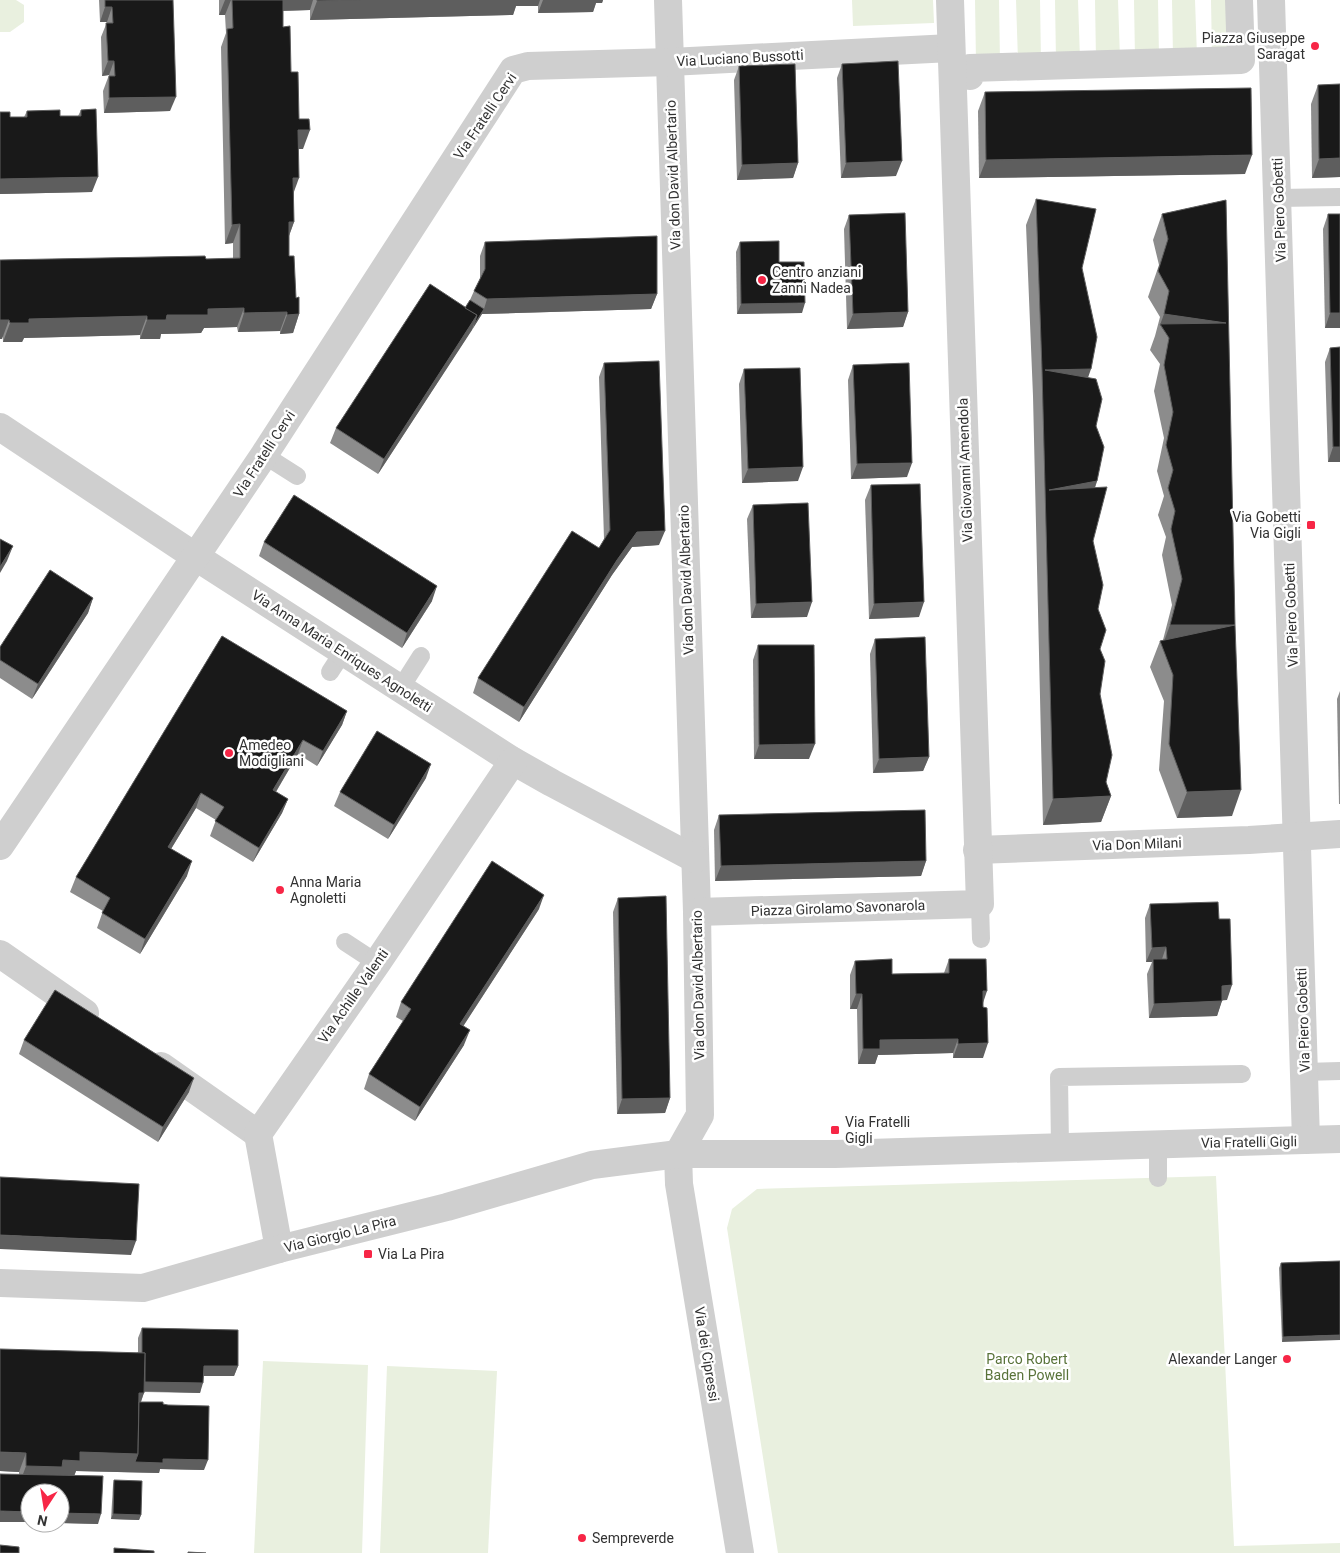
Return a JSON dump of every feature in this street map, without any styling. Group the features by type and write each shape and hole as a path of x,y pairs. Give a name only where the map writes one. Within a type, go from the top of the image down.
{"street":[{"name":"Via don David Albertario","path":"668,0 697,912 700,1115 678,1154"},
{"name":"Via Giovanni Amendola","path":"950,0 980,904"},
{"path":"968,0 970,72 1241,60 1239,0"},
{"name":"Via Piero Gobetti","path":"1271,0 1306,1140"},
{"name":"Via Luciano Bussotti","path":"528,66 670,62 951,48"},
{"name":"Via Fratelli Cervi","path":"0,846 264,455 513,70 528,66"},
{"name":"Via Anna Maria Enriques Agnoletti","path":"0,427 196,557 336,662 400,689 513,761 695,859"},
{"name":"Via Achille Valenti","path":"258,1134 377,963 513,761"},
{"name":"Via Don Milani","path":"977,850 1249,840 1340,834"},
{"name":"Piazza Girolamo Savonarola","path":"697,912 980,904"},
{"path":"0,954 105,1027"},
{"path":"137,1050 258,1134 279,1249"},
{"name":"Via Fratelli Gigli","path":"678,1154 835,1154 1340,1139"},
{"name":"Via Giorgio La Pira","path":"0,1283 142,1288 279,1249 447,1207 592,1165 678,1154"},
{"name":"Via dei Cipressi","path":"678,1154 679,1184 740,1553"}],"lane":[{"path":"1278,198 1340,197"},
{"path":"264,455 297,476"},
{"path":"400,689 421,656"},
{"name":"Via Giovanni Amendola","path":"980,904 981,939"},
{"path":"345,942 377,963"},
{"path":"1304,1072 1340,1071"},
{"path":"1060,1147 1059,1077 1242,1074"},
{"path":"1158,1144 1158,1178"}],"green space":[{"path":"0,0 16,0 24,5 24,22 10,32 0,32"},
{"path":"852,0 933,0 934,23 853,26"},
{"path":"975,0 999,0 1000,62 976,62"},
{"path":"1016,0 1040,0 1041,61 1018,61"},
{"path":"1055,0 1078,0 1080,59 1056,60"},
{"path":"1095,0 1118,0 1120,58 1096,59"},
{"path":"1134,0 1158,0 1159,57 1135,58"},
{"path":"1172,0 1195,0 1197,56 1173,57"},
{"path":"1211,0 1234,0 1236,54 1212,55"},
{"name":"Parco Robert Baden Powell","path":"1216,1176 1234,1546 1340,1543 1340,1553 778,1553 727,1228 732,1209 757,1189"},
{"path":"263,1361 368,1365 362,1553 254,1553"},
{"path":"387,1366 497,1371 488,1553 380,1553"}],"building":[{"path":"105,0 173,0 176,97 109,98 109,76 115,76 114,61 108,61 106,23 113,23 112,7 105,7"},
{"path":"232,0 283,0 283,27 290,26 291,72 298,72 299,119 309,119 310,130 298,130 299,178 293,178 294,222 289,222 289,256 294,256 296,298 299,297 299,314 287,315 287,312 244,313 244,308 208,309 208,315 167,315 166,320 147,320 147,316 29,319 29,323 10,323 9,320 0,320 0,260 205,256 206,259 240,258 240,224 232,225 227,29 233,28"},
{"path":"317,0 362,0 317,1"},
{"path":"898,61 902,161 846,163 842,64"},
{"path":"795,64 798,163 742,165 739,66"},
{"path":"1340,84 1340,158 1319,159 1318,85"},
{"path":"1251,88 1252,155 986,160 985,92"},
{"path":"96,109 98,177 0,179 0,112 10,112 10,117 27,117 27,111 60,110 60,116 81,116 81,110"},
{"path":"1036,199 1096,209 1082,268 1097,337 1091,369 1045,370 1096,379 1102,399 1096,426 1104,447 1097,481 1049,490 1107,487 1093,541 1103,585 1098,609 1106,630 1100,649 1105,661 1100,694 1112,755 1106,782 1111,796 1053,799"},
{"path":"1226,200 1235,625 1170,625 1182,579 1171,529 1175,511 1168,488 1173,470 1166,445 1173,412 1164,365 1169,338 1160,324 1226,323 1164,314 1169,291 1158,271 1168,239 1162,214"},
{"path":"905,213 908,312 853,314 849,215"},
{"path":"1328,214 1340,214 1340,313 1330,313"},
{"path":"657,236 657,294 487,299 474,291 485,269 485,242"},
{"path":"779,241 779,262 804,262 805,303 741,304 740,242"},
{"path":"430,284 477,315 384,459 336,428"},
{"path":"470,300 484,309 474,325 477,315 465,308"},
{"path":"1340,347 1340,447 1333,447 1330,348"},
{"path":"659,361 665,531 637,532 617,560 524,707 478,678 572,531 599,548 610,530 604,363"},
{"path":"909,363 912,463 857,464 853,365"},
{"path":"800,368 803,467 748,469 744,369"},
{"path":"920,484 924,602 874,604 871,485"},
{"path":"294,495 437,586 407,633 264,542"},
{"path":"808,503 812,602 756,604 753,505"},
{"path":"0,539 13,546 0,567"},
{"path":"50,570 93,598 38,684 0,660 0,647"},
{"path":"1235,625 1241,790 1187,792 1169,744 1173,675 1160,641"},
{"path":"222,636 347,711 323,751 303,740 273,790 288,799 259,848 215,821 224,807 201,793 168,847 192,861 145,939 102,913 110,898 76,877"},
{"path":"925,637 929,757 879,759 875,639"},
{"path":"758,645 814,645 815,744 759,745"},
{"path":"377,731 431,764 394,825 340,792"},
{"path":"925,810 926,861 721,866 719,815"},
{"path":"492,861 544,895 460,1024 470,1030 420,1107 369,1074 411,1009 401,1002"},
{"path":"666,896 670,1098 622,1099 618,898"},
{"path":"1218,902 1219,919 1230,919 1232,985 1222,986 1222,1001 1154,1004 1153,959 1167,959 1166,947 1152,948 1150,904"},
{"path":"892,959 892,974 949,973 949,959 986,959 987,991 983,991 983,1007 987,1008 988,1043 958,1044 958,1039 880,1040 880,1049 863,1049 862,994 856,994 855,961"},
{"path":"55,990 194,1078 163,1127 24,1040"},
{"path":"0,1177 139,1184 136,1241 0,1235"},
{"path":"1340,1261 1340,1335 1283,1337 1281,1263"},
{"path":"142,1328 238,1330 238,1366 204,1366 203,1383 145,1382 145,1353 142,1353"},
{"path":"0,1349 145,1353 144,1393 139,1393 138,1454 80,1452 80,1461 63,1460 62,1467 26,1466 26,1453 0,1452"},
{"path":"139,1402 209,1406 208,1460 163,1459 163,1463 135,1462 138,1454"},
{"path":"0,1474 103,1476 101,1514 70,1513 70,1483 20,1483 20,1512 0,1511"},
{"path":"114,1480 142,1481 141,1515 113,1514"},
{"path":"0,1545 19,1547 19,1553 0,1553"},
{"path":"114,1548 154,1551 154,1553 114,1553"}],"place":[{"name":"Piazza Giuseppe Saragat","path":"1315,46"},
{"name":"Centro anziani Zanni Nadea","path":"762,280"},
{"name":"Via Gobetti Via Gigli","path":"1311,525"},
{"name":"Amedeo Modigliani","path":"229,753"},
{"name":"Anna Maria Agnoletti","path":"280,890"},
{"name":"Via Fratelli Gigli","path":"835,1130"},
{"name":"Via La Pira","path":"368,1254"},
{"name":"Alexander Langer","path":"1287,1359"},
{"name":"Sempreverde","path":"582,1538"}]}
